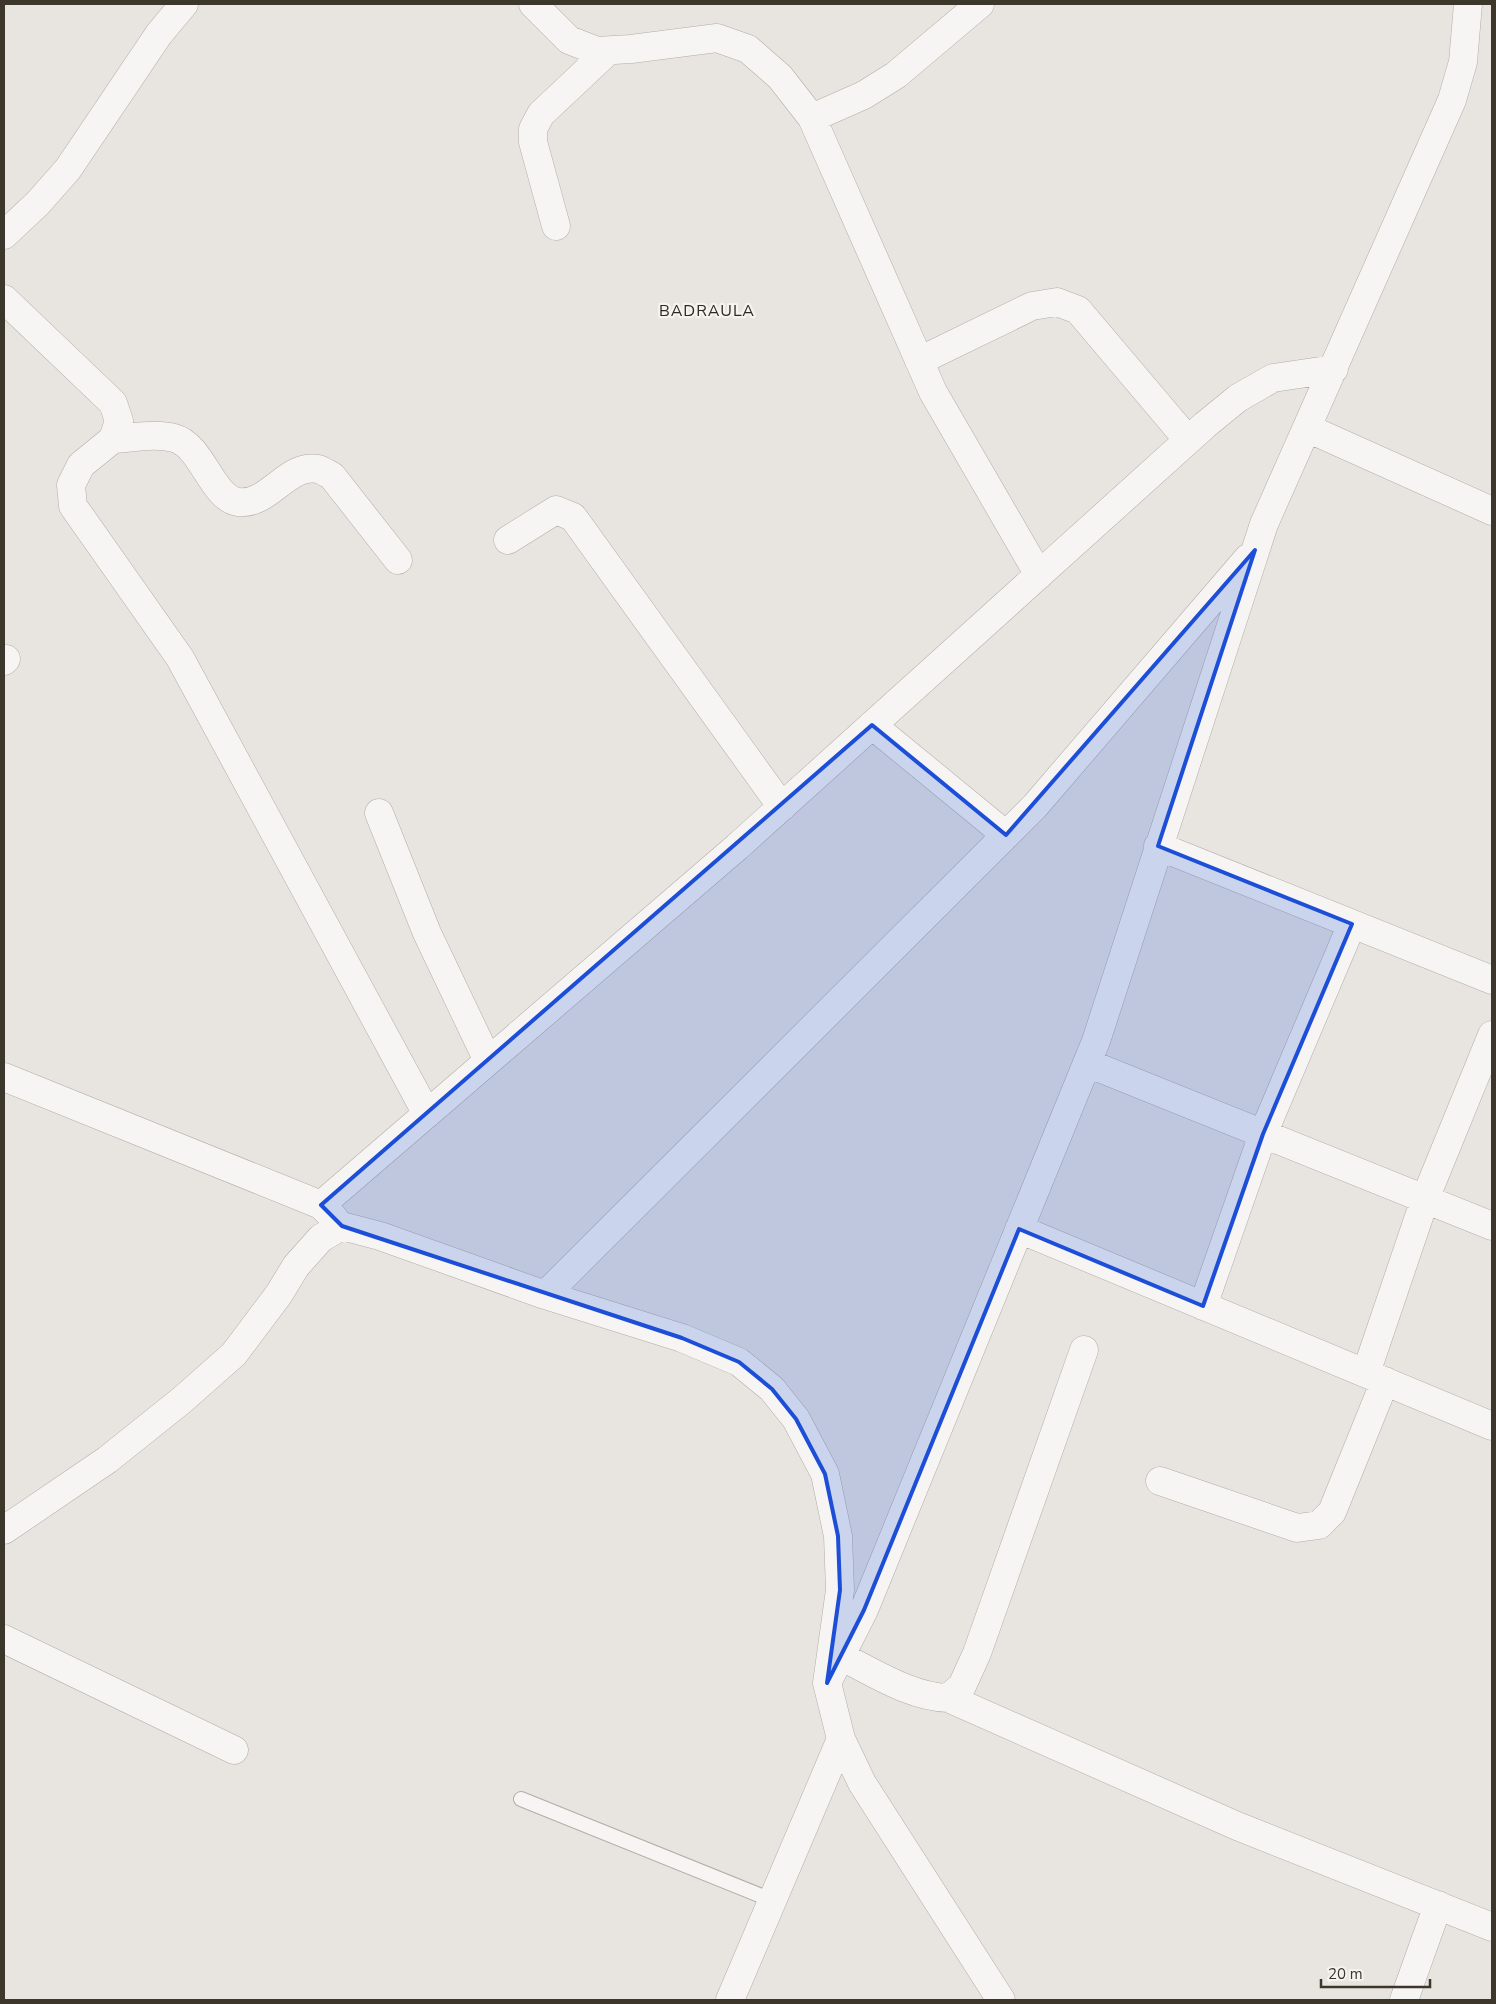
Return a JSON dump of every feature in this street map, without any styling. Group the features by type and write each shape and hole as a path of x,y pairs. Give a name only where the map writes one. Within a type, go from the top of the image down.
{"street":[{"path":"4,236 38,203 68,169 159,34 184,4"},
{"path":"533,4 569,40 597,51 717,38 748,49 780,77 812,118 919,361 954,430 1039,575"},
{"path":"812,118 864,95 896,75 980,4"},
{"path":"827,1683 842,1657 867,1601 1096,1041 1255,550 1452,100 1463,62 1468,4"},
{"path":"556,226 533,142 533,129 541,114 608,50"},
{"path":"4,299 113,403 119,421 113,439 81,465 71,485 73,506 180,658 427,1114"},
{"path":"919,361 1032,306 1058,302 1078,310 1188,440"},
{"path":"322,1206 782,807 1188,440 1238,398 1273,378 1334,369"},
{"path":"1307,428 1492,510"},
{"path":"113,439 155,436 176,438 191,449 226,496 238,502 256,499 300,470 318,469 332,476 398,560"},
{"path":"508,540 556,510 573,517 782,807"},
{"path":"545,1295 1035,806 1255,550"},
{"path":"872,725 1006,835"},
{"path":"379,813 427,933 488,1062"},
{"path":"1158,846 1492,980"},
{"path":"1203,1306 1263,1134 1352,924"},
{"path":"1160,1481 1297,1528 1319,1525 1332,1512 1376,1377 1425,1199 1492,1035"},
{"path":"1086,1063 1492,1226"},
{"path":"4,1077 322,1206 342,1226 380,1236 545,1295 682,1338 739,1362 772,1389 796,1419 824,1474 838,1536 840,1590 827,1683 841,1739 862,1783 1001,2000"},
{"path":"4,1530 107,1460 182,1400 234,1354 296,1266 321,1238 342,1226"},
{"path":"1019,1229 1492,1426"},
{"path":"948,1698 962,1686 977,1653 1084,1350"},
{"path":"4,1639 234,1750"},
{"path":"842,1657 916,1692 932,1697 948,1698 1238,1826 1492,1927"},
{"path":"730,2000 774,1901 841,1739"},
{"path":"1404,2000 1438,1905"}],"lane":[{"path":"520,1799 774,1901"}],"highlighted area":[{"path":"1255,550 1158,846 1352,924 1263,1134 1203,1306 1019,1229 864,1610 827,1683 840,1590 838,1536 825,1474 796,1419 772,1389 739,1362 682,1338 342,1226 321,1205 872,725 1006,835"}],"district":[{"name":"BADRAULA","path":"707,310"}]}
